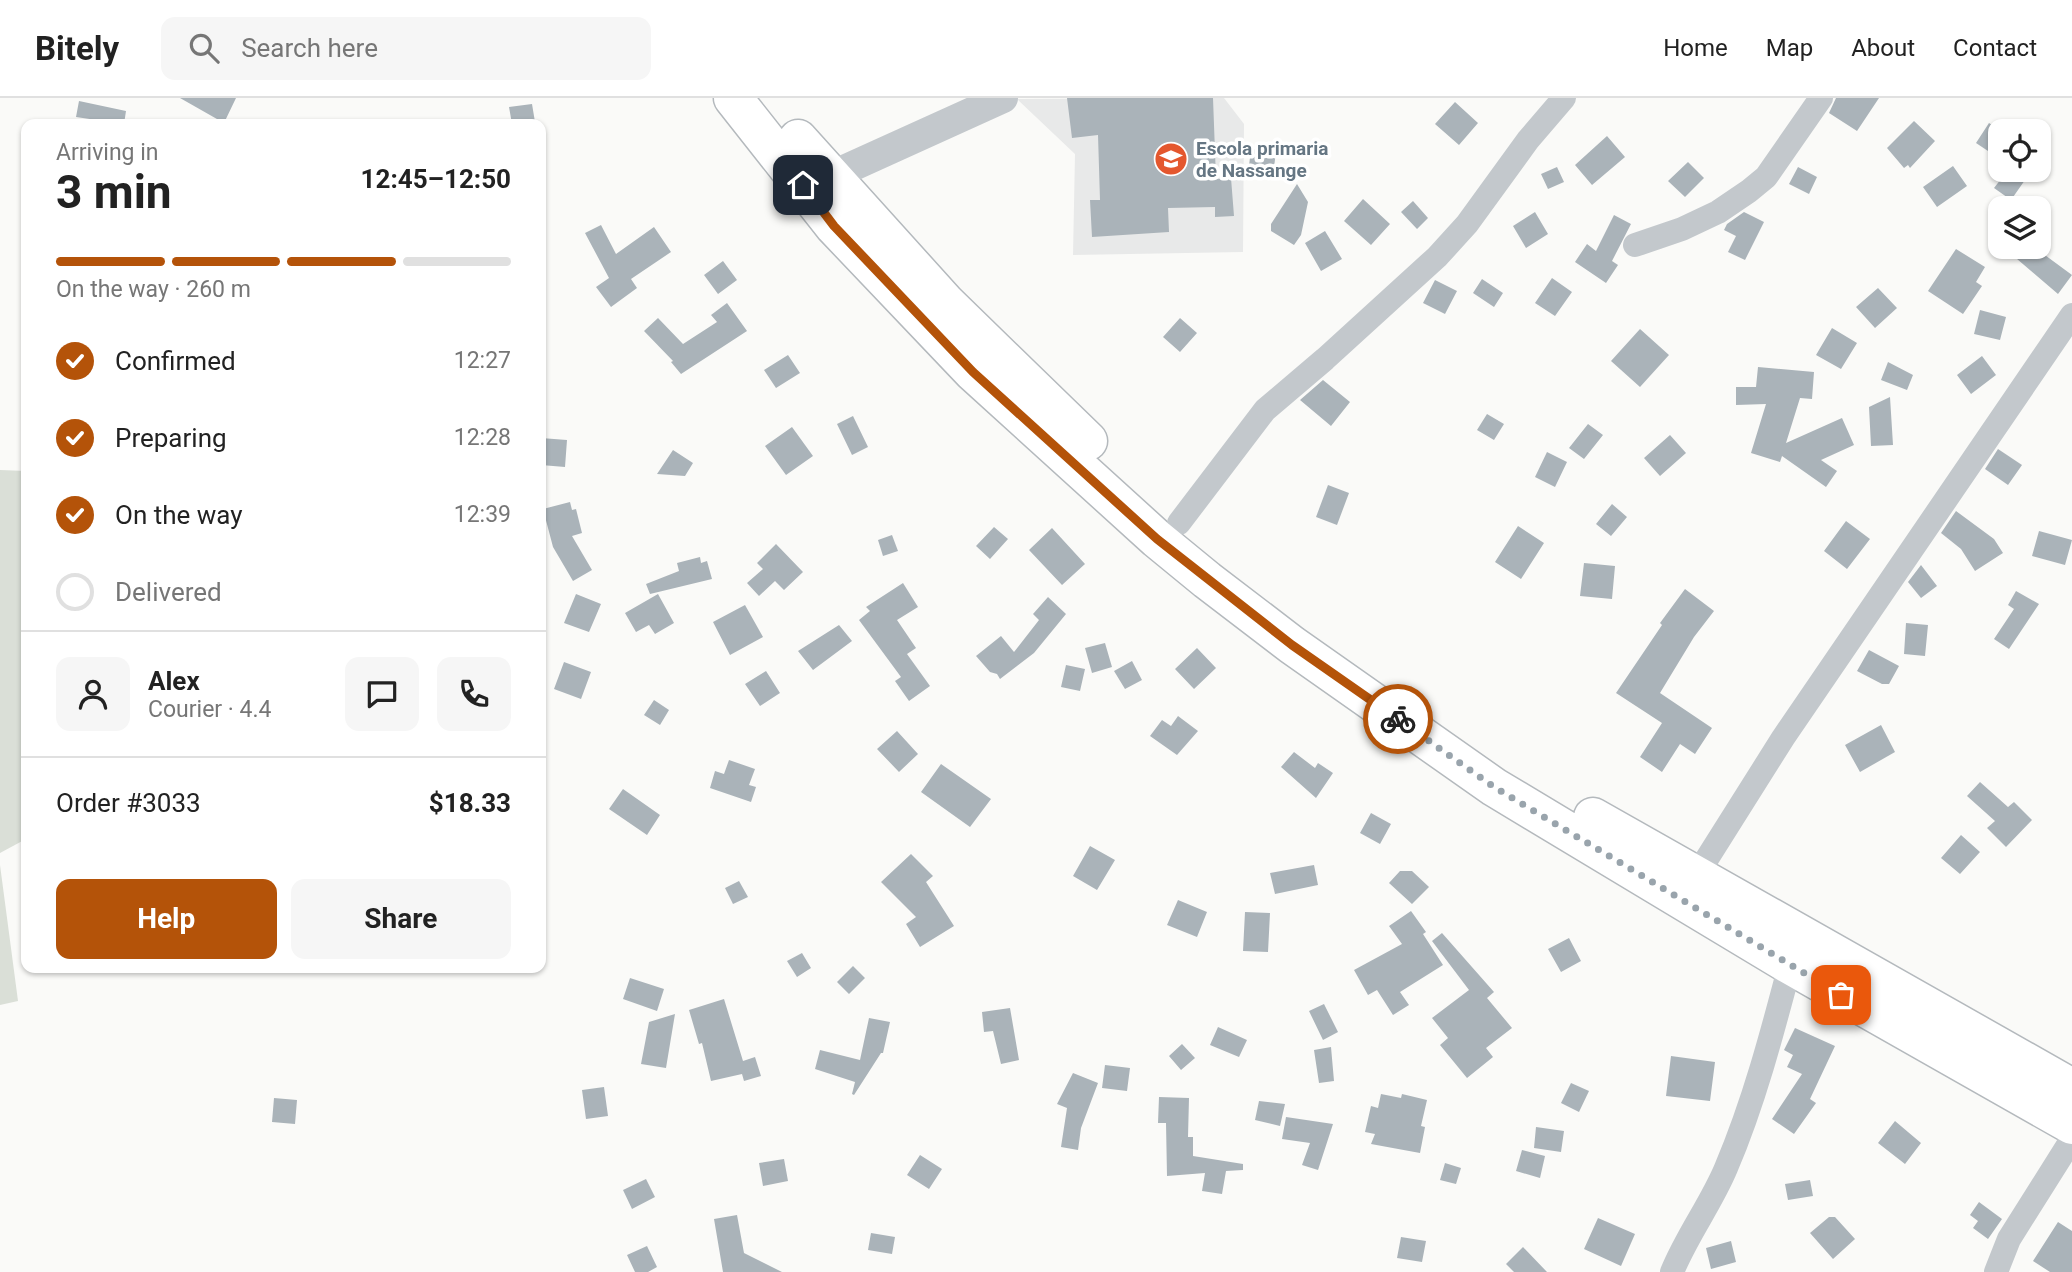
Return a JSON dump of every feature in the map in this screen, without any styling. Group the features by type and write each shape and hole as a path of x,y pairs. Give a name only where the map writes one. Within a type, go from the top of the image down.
{"highway":[{"path":"733,98 834,226 973,372 1177,555 1292,645 1494,787 1794,949 2072,1088"},
{"path":"762,98 946,303 1113,466 1179,523 1339,646 1518,774 1696,876 1794,949 2072,1125"}],"street":[{"path":"831,176 1003,98"},
{"path":"1179,523 1265,410 1437,257 1467,224 1528,140 1564,98"},
{"path":"1635,245 1706,218 1749,191 1766,177 1821,98"},
{"path":"1696,876 1783,738 2072,314"},
{"path":"1672,1272 1684,1243 1726,1170 1746,1117 1794,949"},
{"path":"1996,1272 2009,1239 2072,1139"}],"shaded area":[{"path":"1224,98 1244,124 1243,252 1073,255 1075,154 1017,99"},
{"path":"0,470 21,471 21,842 0,853"},
{"path":"0,865 18,1001 0,1005"}],"building":[{"path":"180,98 236,98 226,119 217,119"},
{"path":"1067,98 1213,98 1216,179 1231,178 1234,216 1215,217 1215,207 1168,208 1169,232 1092,237 1090,200 1100,200 1098,135 1072,138"},
{"path":"1836,98 1879,98 1857,131 1829,113"},
{"path":"79,101 126,111 125,119 76,117"},
{"path":"1455,102 1478,123 1459,145 1435,124"},
{"path":"532,104 534,119 511,119 509,107"},
{"path":"1914,121 1935,141 1910,168 1908,165 1904,168 1887,148"},
{"path":"1988,125 1988,151 1976,143"},
{"path":"1607,136 1625,157 1592,185 1575,165"},
{"path":"1251,149 1276,151 1273,176 1248,174"},
{"path":"1688,162 1704,178 1685,197 1668,181"},
{"path":"1953,166 1967,186 1937,207 1923,187"},
{"path":"1557,167 1564,182 1548,189 1541,174"},
{"path":"1798,167 1817,177 1809,194 1789,184"},
{"path":"1999,182 2024,182 2014,196 2005,196 1994,188"},
{"path":"1297,184 1308,202 1301,235 1294,245 1271,231 1271,224"},
{"path":"1363,199 1390,224 1371,245 1344,221"},
{"path":"1413,201 1428,218 1417,229 1401,212"},
{"path":"1535,212 1548,234 1526,248 1513,226"},
{"path":"1744,212 1764,222 1745,260 1728,252 1736,236 1724,230 1727,224"},
{"path":"1614,215 1631,224 1612,261 1618,265 1606,283 1575,262 1587,244 1596,251"},
{"path":"601,225 616,254 654,227 671,252 631,279 637,288 611,307 596,287 609,278 585,233"},
{"path":"1325,231 1342,259 1321,271 1305,243"},
{"path":"1956,249 1985,267 1976,282 1982,286 1963,314 1928,291"},
{"path":"2017,259 2050,259 2072,275 2058,294"},
{"path":"723,261 737,280 718,294 704,275"},
{"path":"1552,278 1572,292 1555,316 1535,303"},
{"path":"1482,279 1503,293 1494,307 1473,293"},
{"path":"1435,280 1457,291 1445,314 1423,303"},
{"path":"1878,288 1897,308 1875,328 1856,307"},
{"path":"727,303 747,331 681,374 671,362 673,361 644,331 658,318 683,344 717,322 711,315"},
{"path":"1980,310 2006,317 2000,340 1974,334"},
{"path":"1180,318 1197,333 1180,352 1163,337"},
{"path":"1832,328 1857,343 1841,369 1816,355"},
{"path":"1640,329 1669,355 1640,387 1611,361"},
{"path":"788,355 800,373 776,388 764,370"},
{"path":"1982,356 1996,375 1971,394 1957,375"},
{"path":"1888,362 1913,375 1907,390 1881,380"},
{"path":"1758,367 1814,372 1812,399 1800,398 1786,443 1842,418 1854,445 1821,460 1837,471 1826,487 1782,456 1780,462 1751,453 1766,404 1736,405 1736,387 1756,387"},
{"path":"1323,380 1350,402 1331,426 1300,400"},
{"path":"1890,397 1893,445 1871,446 1869,407"},
{"path":"1487,414 1504,424 1494,440 1477,430"},
{"path":"853,416 868,447 852,455 837,424"},
{"path":"1588,424 1603,435 1584,459 1569,448"},
{"path":"792,427 813,456 786,475 765,446"},
{"path":"1670,435 1686,453 1660,476 1644,458"},
{"path":"546,438 567,440 565,467 546,465"},
{"path":"1998,449 2022,465 2008,485 1985,469"},
{"path":"673,450 693,463 685,476 657,474"},
{"path":"1547,452 1567,462 1555,487 1535,477"},
{"path":"1328,485 1349,493 1337,525 1316,517"},
{"path":"570,502 572,510 576,509 582,533 572,536 592,570 573,581 553,547 546,520 546,508"},
{"path":"1612,504 1627,517 1611,536 1596,524"},
{"path":"1956,511 1994,539 2003,553 1975,571 1961,549 1941,533"},
{"path":"1846,521 1870,539 1847,569 1824,551"},
{"path":"1518,526 1544,543 1521,579 1495,562"},
{"path":"994,527 1008,539 990,559 976,546"},
{"path":"1052,528 1085,564 1062,585 1029,550"},
{"path":"2039,531 2072,540 2065,565 2032,556"},
{"path":"892,535 898,551 883,556 878,540"},
{"path":"776,544 803,572 784,590 775,581 759,596 747,583 763,569 757,563"},
{"path":"700,557 701,563 707,561 712,579 650,594 646,584 679,571 677,563"},
{"path":"1584,563 1615,566 1612,599 1580,596"},
{"path":"1921,565 1937,586 1921,598 1908,582"},
{"path":"903,583 918,607 897,620 916,648 907,654 930,686 909,701 895,681 901,677 859,620 870,611 866,607"},
{"path":"1685,589 1714,611 1694,637 1660,693 1712,728 1695,754 1680,744 1662,772 1640,757 1662,723 1616,693"},
{"path":"2016,591 2039,604 2009,649 1994,639 2014,609 2008,605"},
{"path":"576,594 601,604 589,632 564,623"},
{"path":"658,594 674,623 655,634 649,625 636,632 625,613"},
{"path":"1048,597 1066,614 1034,653 1000,679 976,656 1001,636 1014,652 1039,620 1033,614"},
{"path":"745,605 763,637 730,655 713,622"},
{"path":"1906,623 1928,625 1925,656 1904,654"},
{"path":"839,625 852,641 813,670 798,651"},
{"path":"1105,643 1112,667 1092,673 1085,648"},
{"path":"1197,648 1216,668 1194,689 1175,669"},
{"path":"1869,650 1899,666 1889,684 1882,684 1857,671"},
{"path":"1132,661 1142,680 1125,689 1114,671"},
{"path":"564,662 591,672 581,699 554,689"},
{"path":"1066,665 1085,669 1080,691 1061,687"},
{"path":"766,671 780,693 760,706 745,684"},
{"path":"654,700 669,710 660,725 644,715"},
{"path":"1178,716 1198,731 1177,755 1150,736 1162,720 1171,726"},
{"path":"1881,725 1895,752 1860,772 1845,745"},
{"path":"897,731 918,754 899,772 877,749"},
{"path":"1294,752 1315,768 1318,763 1333,773 1316,798 1281,767"},
{"path":"729,760 755,769 749,785 756,787 751,802 710,788 715,771 724,774"},
{"path":"941,764 991,799 970,827 921,792"},
{"path":"1980,782 2008,807 2014,802 2032,820 2006,847 1987,828 1995,821 1967,796"},
{"path":"623,789 660,815 647,835 609,809"},
{"path":"1371,813 1391,824 1380,844 1360,833"},
{"path":"1961,835 1980,852 1960,874 1941,858"},
{"path":"1090,846 1115,860 1097,890 1073,876"},
{"path":"911,854 933,876 926,882 954,926 920,947 906,924 916,917 881,882"},
{"path":"1314,865 1318,885 1275,894 1270,873"},
{"path":"1400,871 1412,871 1429,887 1412,904 1389,883"},
{"path":"739,881 748,897 733,904 725,888"},
{"path":"1178,900 1207,912 1197,937 1167,925"},
{"path":"1411,911 1426,932 1423,934 1443,965 1400,992 1409,1005 1393,1015 1377,990 1368,995 1354,970 1402,944 1389,926"},
{"path":"1245,912 1270,913 1268,952 1243,951"},
{"path":"1442,933 1494,992 1487,998 1512,1028 1486,1048 1493,1057 1467,1078 1440,1045 1448,1038 1432,1018 1469,990 1432,941"},
{"path":"1569,938 1581,961 1561,972 1548,949"},
{"path":"802,953 811,968 797,977 787,961"},
{"path":"853,966 865,978 849,994 837,982"},
{"path":"630,978 664,989 657,1011 623,999"},
{"path":"724,999 743,1061 755,1057 761,1076 744,1081 742,1074 711,1081 702,1043 699,1044 689,1010"},
{"path":"1324,1004 1338,1032 1323,1040 1309,1011"},
{"path":"1010,1008 1019,1060 1001,1064 993,1031 984,1032 982,1012"},
{"path":"675,1014 666,1068 641,1064 649,1022"},
{"path":"869,1018 890,1022 883,1053 854,1095 855,1082 815,1069 820,1050 860,1060"},
{"path":"1218,1027 1247,1040 1239,1057 1210,1045"},
{"path":"1795,1028 1835,1046 1810,1099 1816,1103 1794,1134 1772,1119 1802,1074 1787,1067 1793,1055 1784,1050"},
{"path":"1182,1044 1195,1058 1181,1070 1169,1056"},
{"path":"1331,1047 1334,1081 1319,1083 1314,1050"},
{"path":"1671,1056 1715,1062 1710,1101 1666,1096"},
{"path":"1105,1065 1130,1068 1127,1091 1102,1088"},
{"path":"1073,1073 1098,1083 1081,1128 1078,1150 1061,1147 1067,1108 1057,1104"},
{"path":"1571,1083 1589,1091 1579,1112 1561,1103"},
{"path":"604,1087 608,1116 586,1119 582,1090"},
{"path":"1381,1094 1401,1098 1402,1094 1427,1100 1421,1126 1425,1127 1420,1153 1371,1144 1375,1134 1365,1132 1371,1106 1378,1108"},
{"path":"1159,1097 1189,1098 1188,1137 1193,1137 1193,1156 1243,1164 1243,1170 1226,1171 1222,1194 1202,1191 1205,1173 1167,1176 1166,1123 1158,1123"},
{"path":"274,1098 297,1100 295,1124 272,1122"},
{"path":"1259,1101 1285,1104 1280,1126 1255,1120"},
{"path":"1286,1117 1333,1124 1318,1170 1302,1165 1310,1143 1282,1139"},
{"path":"1895,1121 1921,1143 1905,1164 1878,1143"},
{"path":"1536,1127 1564,1131 1561,1152 1534,1148"},
{"path":"1522,1150 1545,1156 1540,1178 1516,1171"},
{"path":"920,1155 942,1169 929,1189 907,1175"},
{"path":"784,1159 788,1181 763,1186 759,1163"},
{"path":"1445,1163 1461,1168 1456,1184 1440,1180"},
{"path":"646,1179 655,1197 632,1209 623,1190"},
{"path":"1810,1180 1813,1196 1788,1200 1785,1184"},
{"path":"1979,1202 2002,1219 1988,1239 1973,1228 1978,1221 1970,1215"},
{"path":"737,1215 744,1253 782,1272 723,1272 714,1219"},
{"path":"1829,1217 1835,1217 1855,1239 1833,1259 1810,1233"},
{"path":"1598,1218 1635,1234 1621,1266 1584,1249"},
{"path":"2058,1222 2072,1231 2072,1272 2050,1272 2033,1261"},
{"path":"871,1233 895,1237 892,1254 868,1250"},
{"path":"1401,1237 1426,1241 1422,1262 1397,1258"},
{"path":"1731,1241 1736,1262 1711,1269 1706,1248"},
{"path":"647,1246 657,1267 648,1272 635,1272 627,1255"},
{"path":"1523,1247 1547,1272 1514,1272 1506,1264"}],"way so far":[{"path":"1398,719 1494,787 1841,995"}],"place":[{"name":"Escola primaria de Nassange","path":"1171,159"}],"route":[{"path":"803,185 834,226 973,372 1157,539 1292,645 1398,719"}]}
